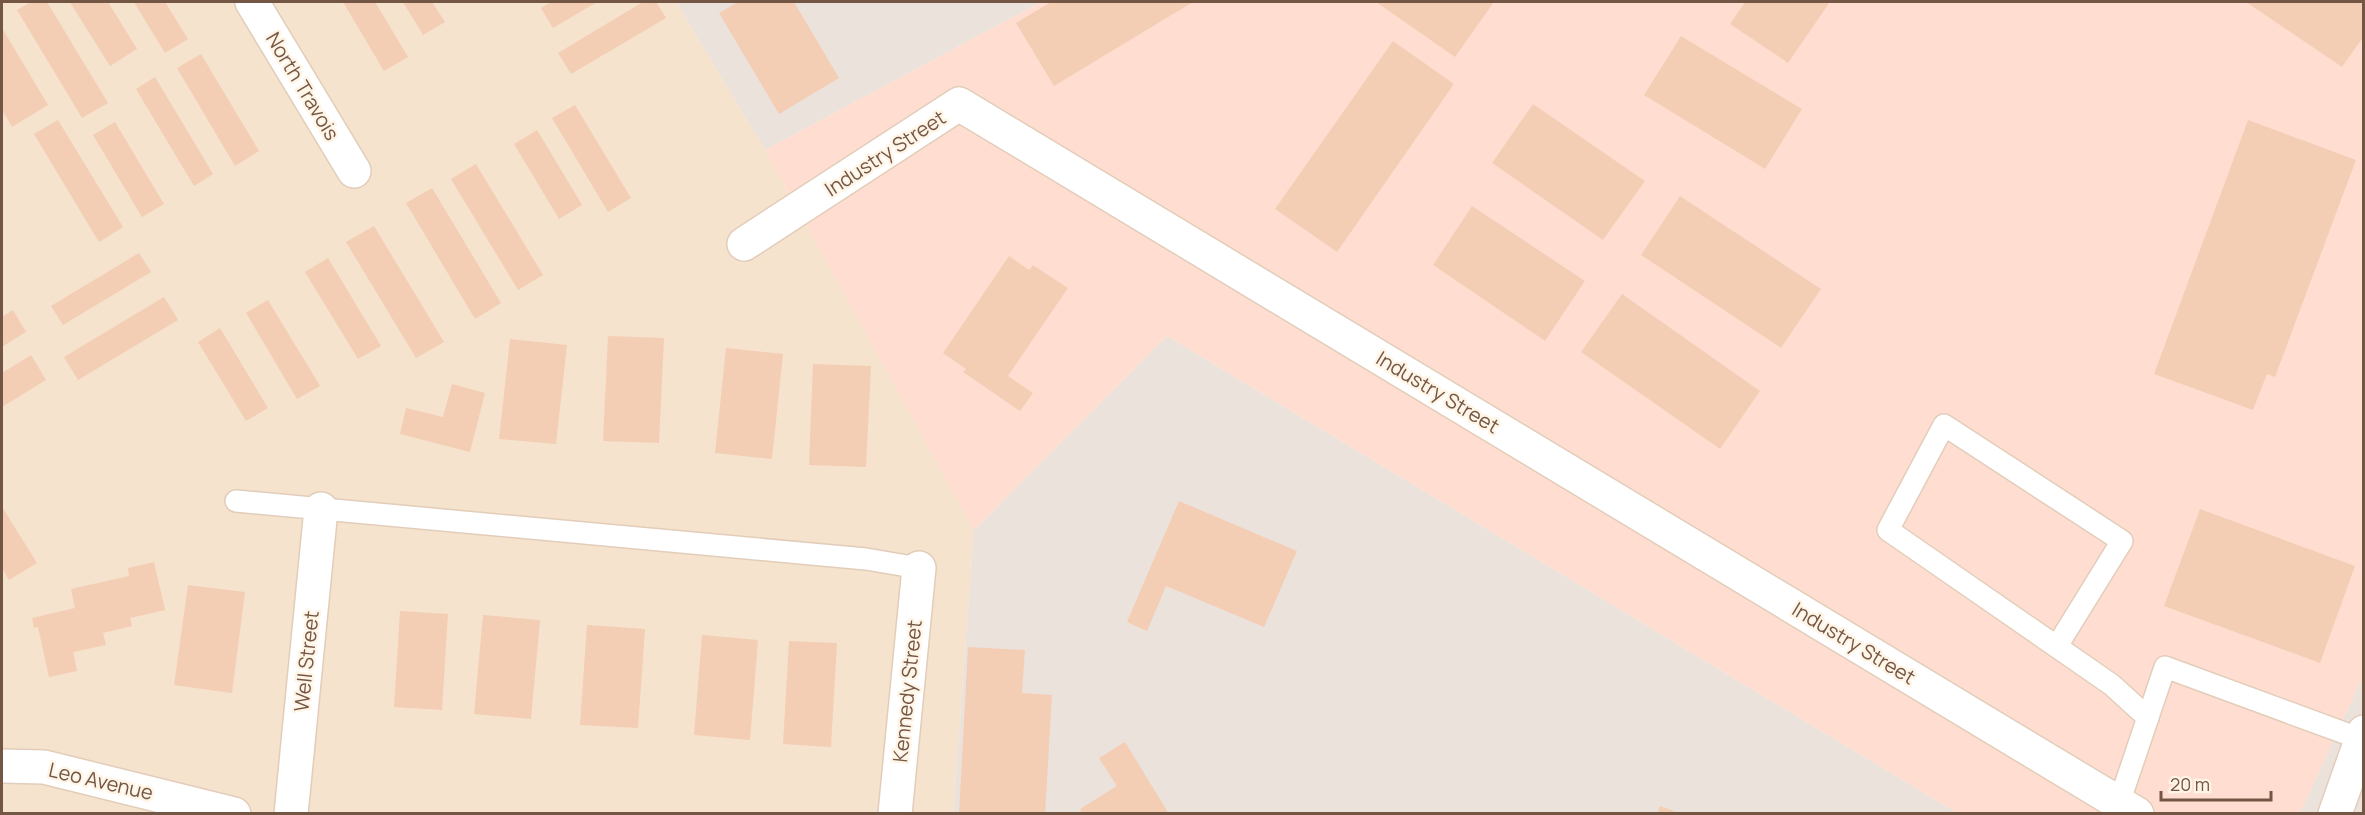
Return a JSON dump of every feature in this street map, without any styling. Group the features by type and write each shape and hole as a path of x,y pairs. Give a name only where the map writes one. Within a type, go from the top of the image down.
{"street":[{"name":"North Travois","path":"252,2 354,171"},
{"name":"Industry Street","path":"744,244 959,104 2128,808"},
{"name":"Well Street","path":"291,813 321,509"},
{"name":"Kennedy Street","path":"895,813 919,568"},
{"path":"2335,813 2362,735"},
{"name":"Leo Avenue","path":"2,766 44,767 234,813"}],"lane":[{"path":"2057,646 2122,541 1944,425 1888,530 2112,685 2148,718"},
{"path":"236,501 866,559 919,568"},
{"path":"2128,808 2148,718 2165,667 2362,735"}],"shaded area":[{"path":"2,2 676,2 765,150 974,530 953,813 2,814"},
{"path":"676,2 1041,2 765,150"},
{"path":"1041,2 2363,2 2363,677 2300,813 1957,813 1167,336 974,530 765,150"},
{"path":"1167,336 1957,813 953,814 974,530"},
{"path":"2363,677 2363,813 2300,813"}],"building":[{"path":"31,2 47,2 108,103 82,118 17,10"},
{"path":"70,2 108,2 137,49 110,66"},
{"path":"134,2 165,2 188,39 165,53"},
{"path":"343,2 375,2 408,57 384,71"},
{"path":"403,2 432,2 445,22 423,35"},
{"path":"551,2 597,2 553,28 541,8"},
{"path":"643,2 656,2 666,18 571,74 558,53"},
{"path":"738,2 794,2 839,78 779,114 719,13"},
{"path":"1051,2 1193,2 1054,86 1016,23"},
{"path":"1376,2 1494,2 1455,57"},
{"path":"1745,2 1830,2 1788,63 1730,24"},
{"path":"2246,2 2364,2 2364,36 2342,67"},
{"path":"2,28 48,105 12,127 2,110"},
{"path":"1681,36 1802,109 1765,169 1644,95"},
{"path":"1393,41 1454,84 1337,252 1275,209"},
{"path":"201,54 259,151 235,166 177,68"},
{"path":"155,77 213,174 194,186 136,89"},
{"path":"1533,104 1645,181 1603,240 1492,163"},
{"path":"575,105 631,198 608,212 552,118"},
{"path":"58,120 123,227 99,242 34,134"},
{"path":"2248,120 2356,160 2275,377 2267,374 2253,410 2154,374"},
{"path":"115,122 164,204 142,217 93,135"},
{"path":"537,130 582,205 559,219 514,144"},
{"path":"476,164 543,275 518,290 451,179"},
{"path":"432,188 501,303 475,319 406,203"},
{"path":"1680,196 1821,289 1781,348 1641,255"},
{"path":"1472,206 1585,281 1545,341 1433,265"},
{"path":"374,226 444,342 416,358 346,242"},
{"path":"139,253 151,272 63,325 51,306"},
{"path":"1009,256 1029,270 1033,265 1068,288 1008,376 1033,393 1020,411 963,372 966,369 943,353"},
{"path":"328,258 381,346 358,359 305,272"},
{"path":"1622,294 1760,391 1720,449 1581,352"},
{"path":"164,297 178,320 78,380 64,357"},
{"path":"268,300 320,386 297,399 246,313"},
{"path":"13,310 26,332 2,347 2,317"},
{"path":"220,328 268,408 246,421 198,342"},
{"path":"608,336 664,338 659,443 603,441"},
{"path":"510,339 567,345 556,444 499,439"},
{"path":"726,348 783,354 772,459 715,453"},
{"path":"31,355 46,380 2,407 2,373"},
{"path":"813,364 871,366 866,467 809,465"},
{"path":"452,384 485,393 470,452 400,434 406,408 443,417"},
{"path":"1179,501 1297,551 1264,627 1166,586 1147,631 1127,622"},
{"path":"2,507 37,563 9,580 2,568"},
{"path":"2200,509 2355,566 2320,663 2164,606"},
{"path":"154,562 165,610 130,618 132,626 103,633 106,645 73,652 77,671 49,677 38,627 34,628 32,618 75,608 71,589 129,576 128,568"},
{"path":"188,585 245,592 232,693 174,685"},
{"path":"400,611 448,614 442,710 394,707"},
{"path":"483,615 540,620 531,719 474,714"},
{"path":"587,625 645,629 638,728 580,725"},
{"path":"702,635 758,640 750,740 694,735"},
{"path":"789,641 837,643 831,747 783,744"},
{"path":"968,647 1025,650 1022,693 1052,695 1045,814 959,814"},
{"path":"1125,742 1169,814 1083,814 1080,809 1117,786 1099,758"},
{"path":"1660,806 1679,813 1679,814 1657,814"}]}
